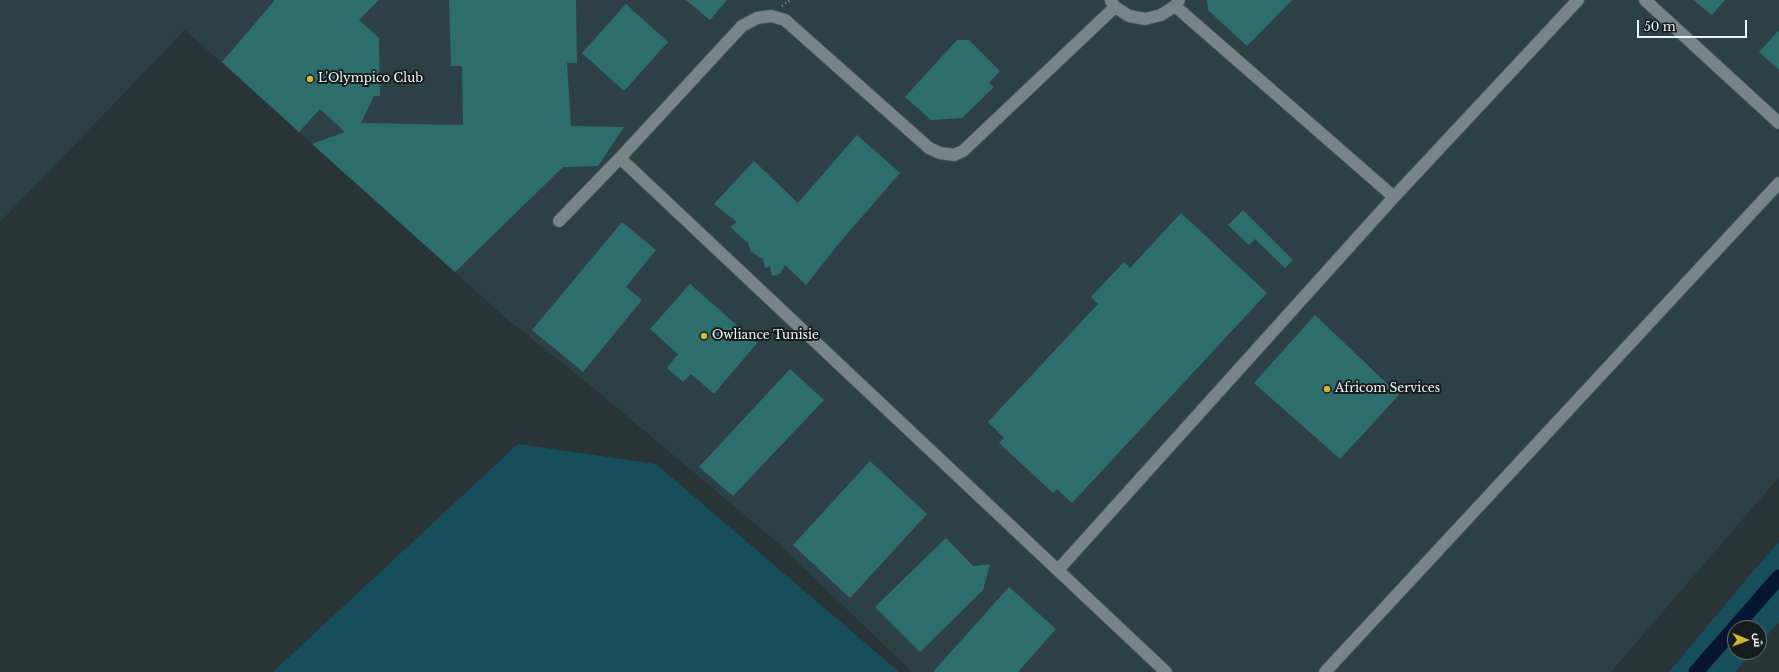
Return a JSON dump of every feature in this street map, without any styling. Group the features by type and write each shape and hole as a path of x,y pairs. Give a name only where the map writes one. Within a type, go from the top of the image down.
{"street":[{"path":"1058,570 1394,197 1578,0"},
{"path":"1645,0 1779,123"},
{"path":"559,221 620,158 742,26 756,18 771,16 785,20 929,148 940,153 954,155 963,151 1113,3 1129,16 1145,19 1161,15 1177,3 1394,197"},
{"path":"620,158 1166,672"},
{"path":"1325,672 1779,183"}],"shaded area":[{"path":"0,0 1779,0 1779,477 1611,672 912,672 779,544 591,386 508,320 185,30 0,222"},
{"path":"518,444 656,464 899,672 273,672"},
{"path":"1779,542 1779,622 1767,635 1767,620 1727,620 1727,660 1745,660 1735,672 1669,672"}],"building":[{"path":"275,0 379,0 359,20 379,38 380,96 374,96 361,123 463,125 462,66 451,66 449,0 576,0 577,63 567,63 571,126 624,127 598,166 563,167 455,272 312,144 345,132 320,109 299,132 222,62"},
{"path":"686,0 727,0 710,20"},
{"path":"1207,0 1292,0 1247,46 1208,10"},
{"path":"1693,0 1725,0 1712,15"},
{"path":"626,4 668,42 624,91 582,53"},
{"path":"1779,30 1779,70 1759,52"},
{"path":"957,40 969,40 1000,71 989,83 994,87 962,118 931,120 905,97"},
{"path":"857,135 900,173 840,242 806,285 785,265 780,274 772,276 770,266 765,268 763,259 751,252 748,243 730,227 737,222 714,204 754,161 798,203"},
{"path":"1243,210 1293,260 1285,268 1255,239 1249,245 1228,225"},
{"path":"1181,213 1267,293 1072,503 1057,489 1053,493 999,443 1004,438 988,422 1098,304 1091,297 1124,262 1130,268"},
{"path":"622,222 656,250 626,287 642,300 583,372 532,330"},
{"name":"Owliance Tunisie","path":"690,284 757,343 714,394 691,374 683,382 667,368 678,354 650,329"},
{"name":"Africom Services","path":"1315,315 1399,395 1340,459 1254,383"},
{"path":"790,369 824,400 733,496 699,467"},
{"path":"870,461 927,514 850,598 793,545"},
{"path":"946,538 973,566 990,564 983,590 920,652 875,607"},
{"path":"1009,587 1056,629 1018,672 933,672"}],"waterway":[{"path":"1696,672 1779,577"}],"place":[{"name":"L'Olympico Club","path":"310,79"},
{"name":"Owliance Tunisie","path":"704,336"},
{"name":"Africom Services","path":"1327,389"}]}
